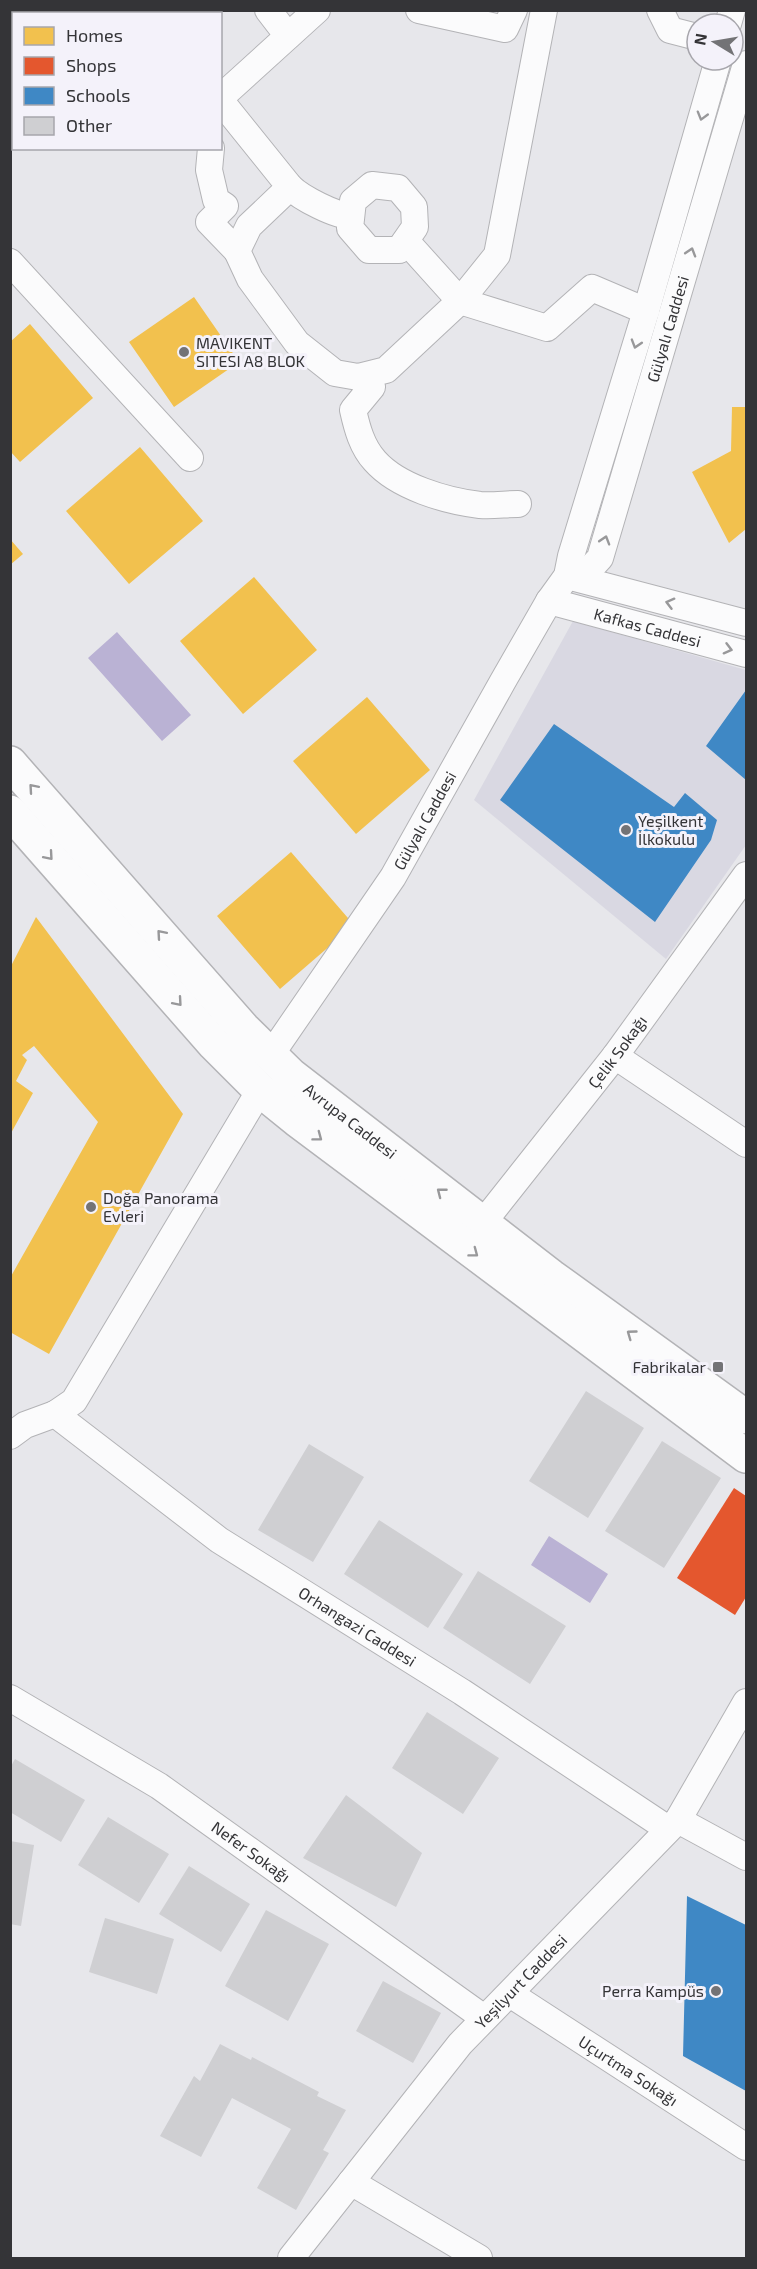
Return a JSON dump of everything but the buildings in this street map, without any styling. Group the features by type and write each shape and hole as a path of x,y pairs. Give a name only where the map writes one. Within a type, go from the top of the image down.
{"main road":[{"name":"Avrupa Caddesi","path":"10,763 270,1056 318,1097 482,1224 747,1417"},
{"name":"Avrupa Caddesi","path":"10,812 207,1035 260,1090 747,1456"}],"street":[{"path":"268,10 288,36"},
{"path":"222,97 317,10"},
{"path":"419,10 505,30 514,10"},
{"path":"660,10 670,30 685,34"},
{"path":"211,150 209,170 216,200 225,206 209,222 237,251 250,279 297,343 335,373 358,377 386,370 460,301 497,255 544,11"},
{"name":"Gülyalı Caddesi","path":"567,576 588,571 600,558 747,64"},
{"name":"Gülyalı Caddesi","path":"270,1056 393,877 549,601 567,576 715,72"},
{"path":"222,102 295,193 326,210 341,216 351,216"},
{"path":"372,185 398,188 414,207 415,227 406,242 399,250 369,250 350,228 353,201 372,185"},
{"path":"237,251 249,226 290,187"},
{"path":"406,242 460,301 547,328 592,288 646,311"},
{"path":"10,262 190,458"},
{"path":"358,377 372,387 353,410 359,435 374,460 398,481 433,494 481,505 518,504"},
{"name":"Kafkas Caddesi","path":"567,576 747,623"},
{"name":"Kafkas Caddesi","path":"549,601 747,654"},
{"name":"Çelik Sokağı","path":"482,1224 615,1056 747,875"},
{"path":"615,1056 747,1144"},
{"path":"10,1436 25,1425 55,1414 74,1401 91,1377 260,1090"},
{"name":"Orhangazi Caddesi","path":"55,1414 219,1540 673,1825 747,1857"},
{"name":"Nefer Sokağı","path":"10,1698 159,1786 484,2018"},
{"name":"Yeşilyurt Caddesi","path":"291,2259 460,2044 673,1825 747,1702"},
{"name":"Uçurtma Sokağı","path":"510,1994 747,2147"},
{"path":"351,2182 479,2259"}],"shaded area":[{"path":"573,621 746,670 746,845 666,959 474,800"},
{"path":"117,632 191,715 162,741 88,658"},
{"path":"549,1536 608,1574 590,1603 531,1565"}],"place":[{"name":"MAVIKENT SITESI A8 BLOK","path":"184,352"},
{"name":"Yeşilkent İlkokulu","path":"626,830"},
{"name":"Doğa Panorama Evleri","path":"91,1207"},
{"name":"Fabrikalar","path":"718,1367"},
{"name":"Perra Kampüs","path":"716,1991"}]}
